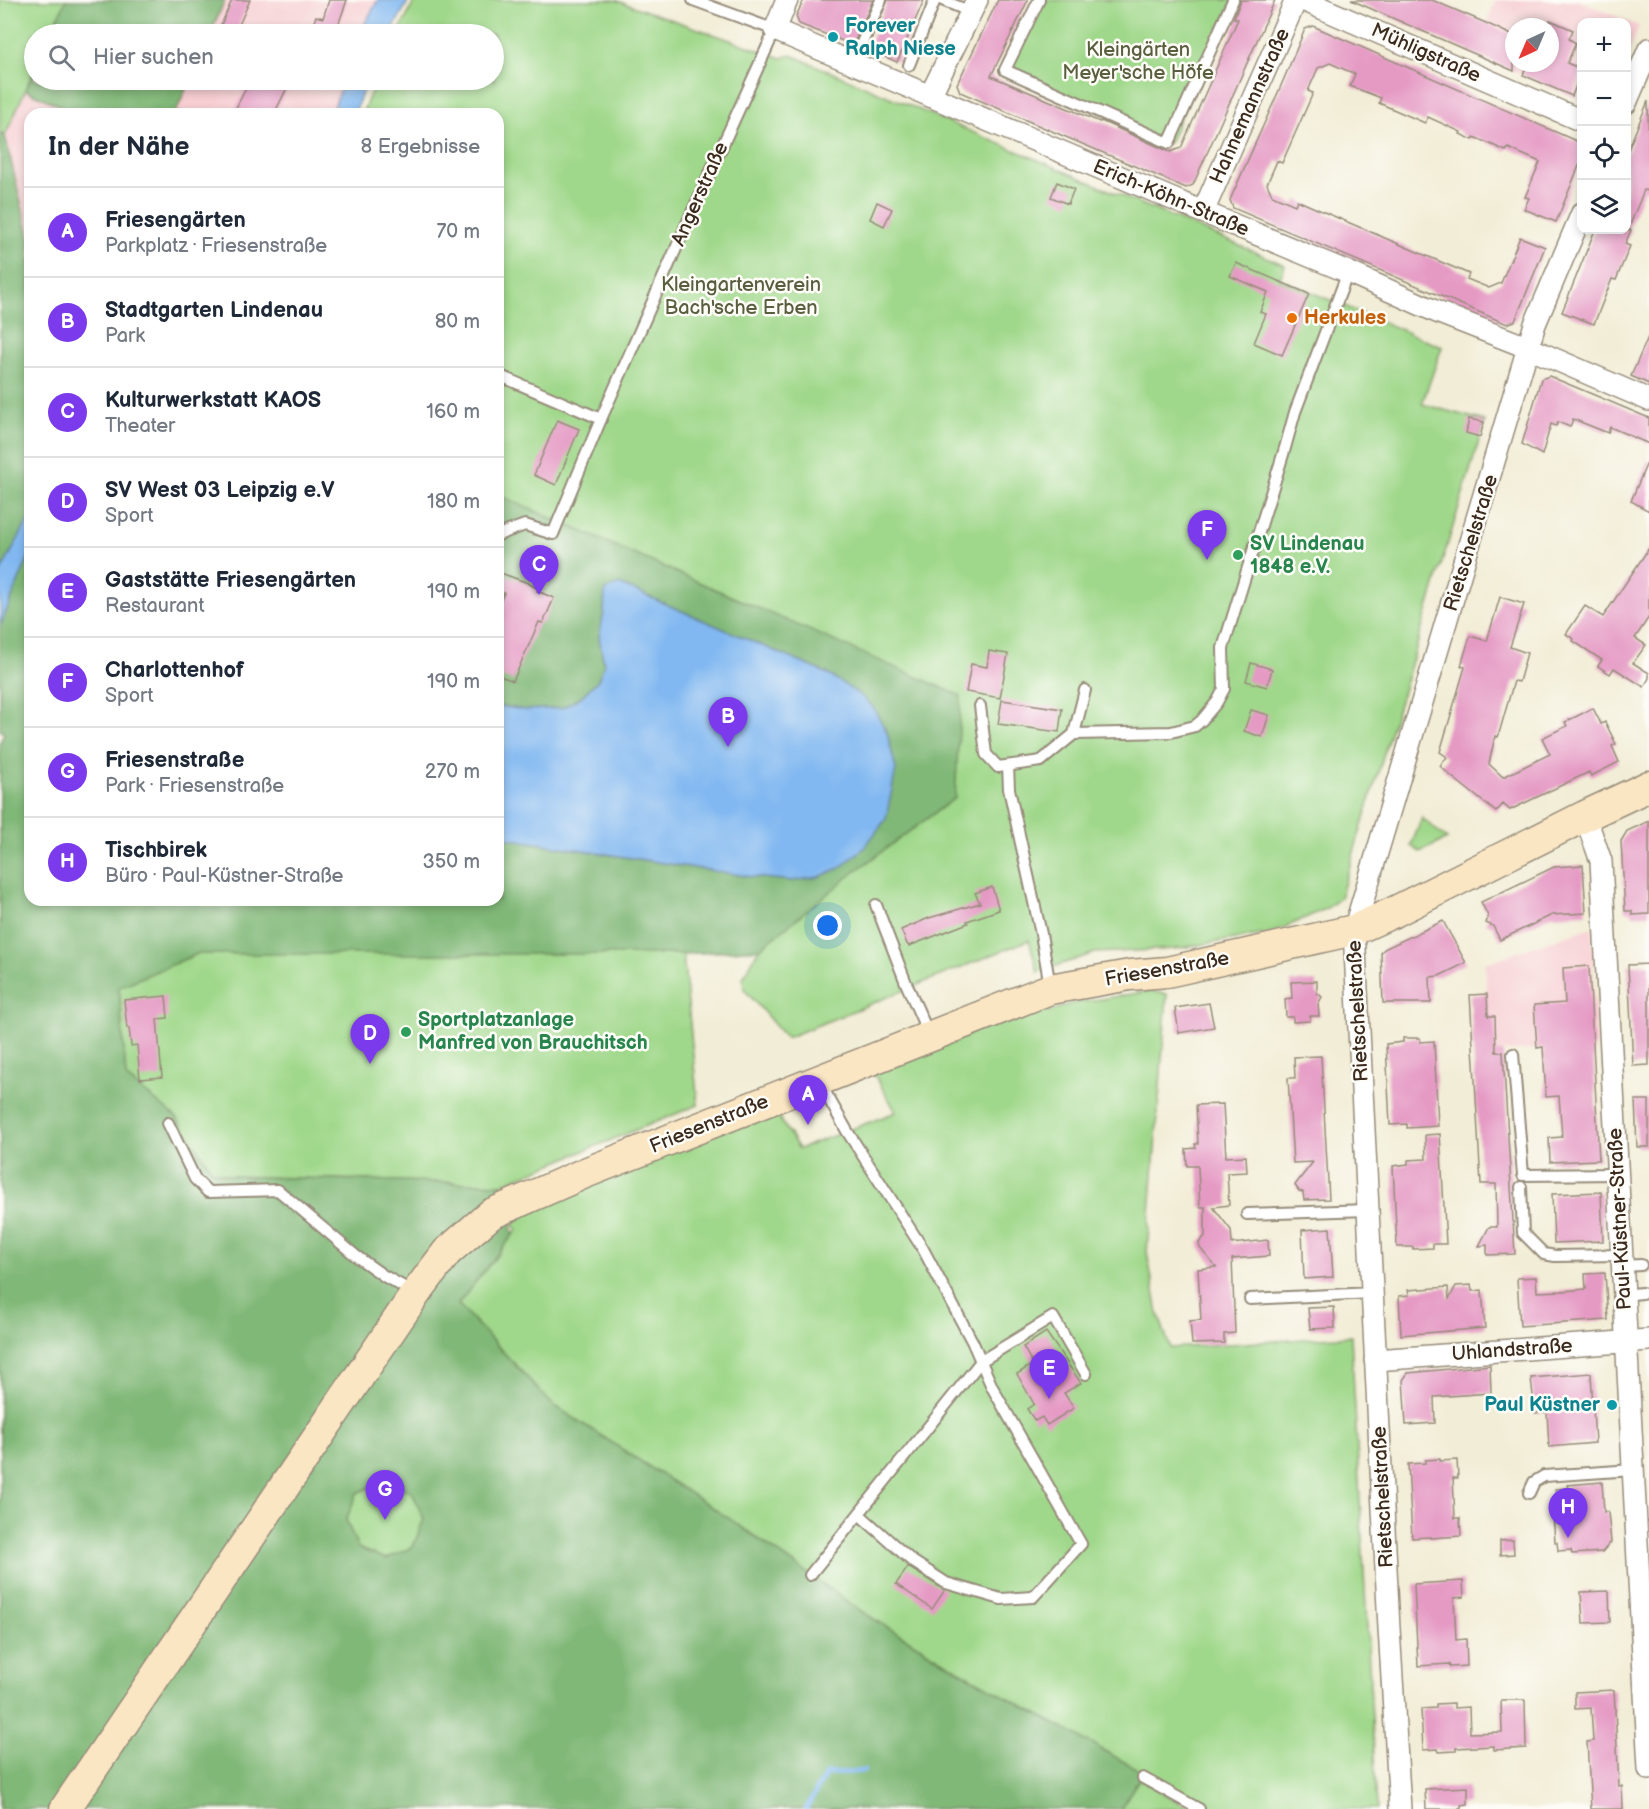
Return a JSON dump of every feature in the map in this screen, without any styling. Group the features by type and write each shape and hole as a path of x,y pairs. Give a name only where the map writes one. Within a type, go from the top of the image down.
{"street":[{"name":"Angerstraße","path":"775,30 788,0"},
{"name":"Hahnemannstraße","path":"1203,212 1296,0"},
{"name":"Mühligstraße","path":"1303,0 1577,119"},
{"path":"930,96 974,6"},
{"name":"Erich-Köhn-Straße","path":"775,30 1649,400"},
{"path":"1631,92 1649,49"},
{"name":"Rietschelstraße","path":"1401,1809 1354,930 1535,324 1577,223"},
{"name":"Friesenstraße","path":"65,1809 416,1293 447,1252 491,1214 585,1173 1050,989 1130,975 1167,972 1354,930 1649,786"},
{"name":"Paul-Küstner-Straße","path":"1585,816 1601,861 1617,1174 1633,1294 1626,1342 1649,1769"},
{"name":"Uhlandstraße","path":"1376,1360 1649,1340"}],"lane":[{"name":"Erich-Köhn-Straße","path":"693,0 775,30"},
{"path":"853,63 881,0"},
{"path":"909,65 935,0"},
{"path":"942,0 974,6"},
{"path":"1039,0 1005,70 1169,143 1233,0"},
{"name":"Angerstraße","path":"504,533 525,525 553,534 689,219 775,30"},
{"path":"1074,734 1171,732 1185,729 1195,726 1217,702 1224,689 1222,648 1285,448 1294,411 1348,272"},
{"path":"504,378 601,419"},
{"path":"980,706 986,754 998,767 1041,761 1074,734 1085,690"},
{"path":"1008,766 1009,789 1041,934 1050,989"},
{"path":"876,905 906,983 930,1035"},
{"path":"1513,1054 1523,1175 1617,1174"},
{"path":"819,1080 847,1131 923,1249 981,1361 992,1388 1082,1544 1033,1597 1001,1599 946,1584 912,1561 860,1515"},
{"path":"168,1123 195,1179 208,1192 278,1190 356,1256 384,1276 416,1293"},
{"path":"1521,1187 1523,1233 1544,1254 1628,1262"},
{"path":"1247,1214 1368,1210"},
{"path":"1250,1299 1373,1293"},
{"path":"810,1575 981,1361 1053,1317 1086,1374"},
{"path":"1529,1493 1534,1482 1544,1476 1633,1470"},
{"path":"1143,1778 1199,1809"}],"shaded area":[{"path":"225,0 378,0 365,24 214,24"},
{"path":"1496,0 1578,0 1620,18 1577,18 1577,98 1517,72 1559,72 1559,18 1505,18 1505,67 1473,53"},
{"path":"1631,23 1639,26 1631,47"},
{"path":"26,90 64,108 24,108 24,214 5,136"},
{"path":"186,90 340,90 334,108 178,108"},
{"path":"1592,927 1596,1046 1496,1052 1495,1016 1488,1016 1485,963"}],"green space":[{"path":"0,0 66,0 55,24 24,24 25,90 5,136 0,134"},
{"path":"66,0 225,0 214,24 55,24"},
{"name":"Kleingartenverein Bach'sche Erben","path":"415,0 615,0 782,58 791,55 1285,265 1280,279 1442,347 1422,404 1485,421 1340,898 1327,908 1272,933 1174,949 1095,953 1038,972 1029,940 786,1038 744,989 743,978 759,949 683,954 698,1105 502,1184 231,1176 212,1170 177,1118 126,1078 119,986 197,954 465,906 504,906 504,108 364,108 372,90 504,90 504,24 403,24"},
{"name":"Kleingärten Meyer'sche Höfe","path":"1039,0 1233,0 1169,143 1005,70"},
{"path":"26,90 186,90 178,108 64,108"},
{"path":"0,134 5,136 24,214 24,528 0,573"},
{"path":"504,498 961,696 955,798 857,870 759,949 682,954 197,954 119,987 126,1077 177,1118 212,1171 231,1176 502,1184 513,1235 458,1304 552,1404 730,1519 864,1613 970,1677 1143,1772 1120,1809 0,1809 0,742 4,733 0,730 0,626 24,568 24,906 504,906 504,838 752,877 793,881 828,674 619,584 605,591 599,637 604,665 598,680 581,697 562,708 526,710 504,707","holes":["384,1481 412,1492 424,1519 413,1547 386,1559 358,1548 346,1520 357,1493"]},
{"path":"1422,818 1447,839 1420,852 1411,846"},
{"path":"1150,991 1167,994 1147,1252 1158,1313 1170,1348 1351,1336 1377,1809 1206,1809 970,1677 864,1613 730,1519 552,1404 458,1304 517,1230 513,1225 530,1206 774,1110 799,1149 896,1112 873,1072 1036,1005 1050,1012 1069,1004"},
{"path":"384,1481 412,1492 424,1519 413,1547 386,1559 358,1548 346,1520 357,1493"},
{"path":"1139,1779 1191,1809 1120,1809"}],"water":[{"path":"378,0 409,0 396,24 365,24"},
{"path":"340,90 363,90 356,108 334,108"},
{"path":"24,528 24,568 0,626 0,573"},
{"path":"619,584 828,674 860,695 872,706 887,732 896,769 886,819 864,848 840,868 819,877 793,881 752,877 504,838 504,707 526,710 562,708 581,697 598,680 604,665 599,637 605,590"}],"building":[{"path":"232,0 250,0 239,24 221,24"},
{"path":"329,0 347,0 339,24 313,24 316,16 323,18"},
{"path":"804,0 873,0 853,45 799,24 796,16"},
{"path":"888,0 924,0 897,62 867,49"},
{"path":"998,0 1028,0 991,76 1170,152 1181,148 1238,19 1234,18 1241,0 1275,0 1193,185 1186,188 960,92 957,84"},
{"path":"1351,0 1432,0 1486,23 1505,32 1505,67"},
{"path":"1559,24 1573,30 1569,39 1576,43 1567,63 1577,67 1577,83 1572,96 1523,75 1524,72 1559,72"},
{"path":"1313,26 1577,141 1577,171 1556,222 1524,209 1529,198 1525,197 1540,162 1508,148 1506,151 1474,137 1473,140 1428,117 1425,123 1379,103 1381,98 1350,86 1355,74 1330,63 1318,68 1308,91 1313,93 1282,163 1277,161 1267,184 1272,195 1295,205 1297,200 1469,274 1467,279 1489,288 1501,283 1520,237 1545,247 1515,321 1507,324 1233,208 1230,200 1305,29"},
{"path":"245,90 286,90 277,108 236,108"},
{"path":"1648,101 1649,191 1644,190 1631,222 1631,180 1631,143"},
{"path":"1057,182 1074,189 1068,204 1051,197"},
{"path":"877,202 892,209 884,226 870,219"},
{"path":"1593,234 1629,234 1625,244 1630,246 1616,280 1612,279 1594,324 1562,312"},
{"path":"1236,263 1309,294 1282,355 1254,343 1266,314 1260,312 1268,292 1230,276"},
{"path":"1649,335 1649,384 1631,376"},
{"path":"1549,376 1649,418 1649,444 1610,427 1608,433 1573,419 1570,427 1558,422 1556,426 1551,424 1542,455 1522,444 1541,379"},
{"path":"1469,419 1484,422 1480,437 1466,433"},
{"path":"557,420 579,429 556,485 534,475"},
{"path":"1649,458 1649,511 1631,501"},
{"path":"1649,548 1649,617 1635,638 1646,645 1633,663 1649,673 1644,687 1614,668 1610,674 1598,666 1602,660 1566,634 1585,606 1603,617"},
{"path":"504,574 528,583 538,589 537,591 554,598 543,623 539,622 513,681 504,677"},
{"path":"1500,597 1524,604 1510,647 1527,653 1519,682 1514,681 1498,737 1495,736 1489,764 1503,777 1550,754 1542,738 1567,726 1565,722 1593,708 1601,724 1605,722 1616,744 1612,746 1619,762 1591,776 1589,772 1510,810 1503,804 1496,812 1440,766 1447,757 1440,752 1465,667 1461,666 1470,636 1487,641"},
{"path":"989,651 1008,654 1000,698 966,692 971,664 987,667"},
{"path":"1251,663 1272,669 1267,687 1246,681"},
{"path":"1002,700 1062,709 1059,732 998,724"},
{"path":"1251,710 1269,715 1262,737 1244,731"},
{"path":"1649,821 1649,914 1632,915 1632,911 1625,911 1621,841 1627,831"},
{"path":"1583,865 1586,913 1552,915 1500,940 1493,926 1486,923 1488,916 1481,902 1554,867"},
{"path":"992,887 999,910 909,946 907,944 901,930 929,918 980,903 975,893"},
{"path":"1443,921 1466,963 1439,976 1430,977 1431,1003 1383,1003 1381,953 1384,949"},
{"path":"1649,964 1649,1065 1633,1066 1628,965"},
{"path":"1589,966 1599,1160 1550,1162 1549,1138 1562,1137 1559,1096 1546,1097 1543,1047 1537,1048 1534,1005 1565,1003 1563,968"},
{"path":"1317,981 1317,993 1322,997 1318,1004 1319,1016 1310,1016 1310,1021 1293,1022 1293,1017 1286,1017 1285,999 1292,998 1291,982"},
{"path":"1487,994 1488,1016 1495,1016 1496,1052 1503,1052 1515,1254 1487,1255 1487,1245 1479,1246 1489,1227 1497,1227 1496,1184 1481,1184 1470,995"},
{"path":"166,996 168,1018 157,1019 162,1077 140,1079 137,1045 131,1046 124,1000"},
{"path":"1209,1003 1214,1027 1179,1033 1175,1008"},
{"path":"1403,1038 1420,1038 1420,1042 1434,1041 1438,1126 1407,1128 1407,1124 1390,1125 1386,1044 1403,1042"},
{"path":"1321,1056 1329,1199 1304,1200 1303,1192 1299,1191 1295,1185 1313,1162 1293,1163 1288,1078 1295,1078 1294,1057"},
{"path":"1635,1100 1649,1100 1649,1147 1637,1147"},
{"path":"1223,1104 1226,1157 1246,1156 1247,1172 1227,1173 1229,1205 1213,1207 1231,1230 1232,1244 1268,1240 1269,1256 1232,1259 1235,1333 1224,1334 1224,1343 1192,1344 1190,1321 1201,1320 1198,1269 1216,1267 1200,1248 1199,1243 1205,1236 1205,1207 1200,1207 1198,1168 1187,1166 1186,1149 1196,1148 1195,1144 1198,1144 1196,1105"},
{"path":"1440,1134 1446,1244 1433,1244 1433,1248 1397,1247 1393,1166 1408,1164 1408,1160 1426,1159 1425,1135"},
{"path":"1601,1192 1603,1241 1554,1243 1552,1194"},
{"path":"1330,1228 1333,1277 1304,1279 1302,1230"},
{"path":"1605,1273 1608,1320 1520,1326 1517,1278 1536,1277 1537,1292 1562,1291 1586,1289 1585,1274"},
{"path":"1471,1285 1472,1291 1482,1290 1485,1328 1401,1335 1399,1296 1409,1295 1408,1290 1448,1287 1449,1299 1456,1286"},
{"path":"1334,1307 1335,1328 1310,1329 1308,1308"},
{"path":"1046,1332 1081,1383 1064,1393 1074,1408 1047,1425 1042,1417 1035,1421 1027,1409 1034,1404 1017,1374 1033,1364 1023,1347"},
{"path":"1490,1365 1491,1393 1434,1397 1435,1423 1406,1425 1403,1380 1408,1373"},
{"path":"1591,1373 1595,1443 1549,1447 1547,1412 1535,1413 1531,1378"},
{"path":"1440,1459 1440,1461 1457,1460 1458,1478 1453,1478 1455,1518 1460,1518 1461,1536 1412,1538 1408,1464"},
{"path":"1602,1482 1604,1512 1608,1512 1611,1542 1602,1552 1572,1554 1571,1550 1558,1551 1557,1542 1555,1542 1552,1499 1556,1498 1555,1489 1568,1488 1567,1485"},
{"path":"1513,1540 1514,1554 1500,1555 1500,1541"},
{"path":"908,1567 945,1590 932,1609 896,1584"},
{"path":"1463,1581 1464,1597 1454,1598 1456,1640 1466,1639 1467,1666 1450,1667 1449,1664 1418,1666 1414,1584"},
{"path":"1609,1591 1610,1622 1583,1623 1581,1592"},
{"path":"1614,1690 1619,1786 1622,1786 1623,1809 1591,1809 1587,1742 1593,1741 1591,1708 1575,1709 1575,1692"},
{"path":"1501,1700 1525,1700 1526,1748 1494,1750 1494,1746 1456,1748 1456,1751 1439,1752 1438,1749 1423,1750 1421,1709 1436,1708 1436,1704 1454,1703 1454,1708 1469,1707 1470,1733 1502,1732"},
{"path":"1468,1787 1468,1804 1461,1805 1461,1809 1426,1809 1425,1789"}],"waterway":[{"path":"806,1809 826,1774 864,1771"}],"place":[{"name":"Forever Ralph Niese","path":"833,37"},
{"name":"Herkules","path":"1292,318"},
{"name":"SV Lindenau 1848 e.V.","path":"1238,555"},
{"name":"Charlottenhof","path":"1207,560"},
{"name":"Kulturwerkstatt KAOS","path":"539,595"},
{"name":"Stadtgarten Lindenau","path":"728,747"},
{"name":"Sportplatzanlage Manfred von Brauchitsch","path":"406,1032"},
{"name":"SV West 03 Leipzig e.V","path":"370,1064"},
{"name":"Friesengärten","path":"808,1125"},
{"name":"Gaststätte Friesengärten","path":"1049,1399"},
{"name":"Paul Küstner","path":"1612,1405"},
{"name":"Friesenstraße","path":"385,1520"},
{"name":"Tischbirek","path":"1568,1538"}]}
